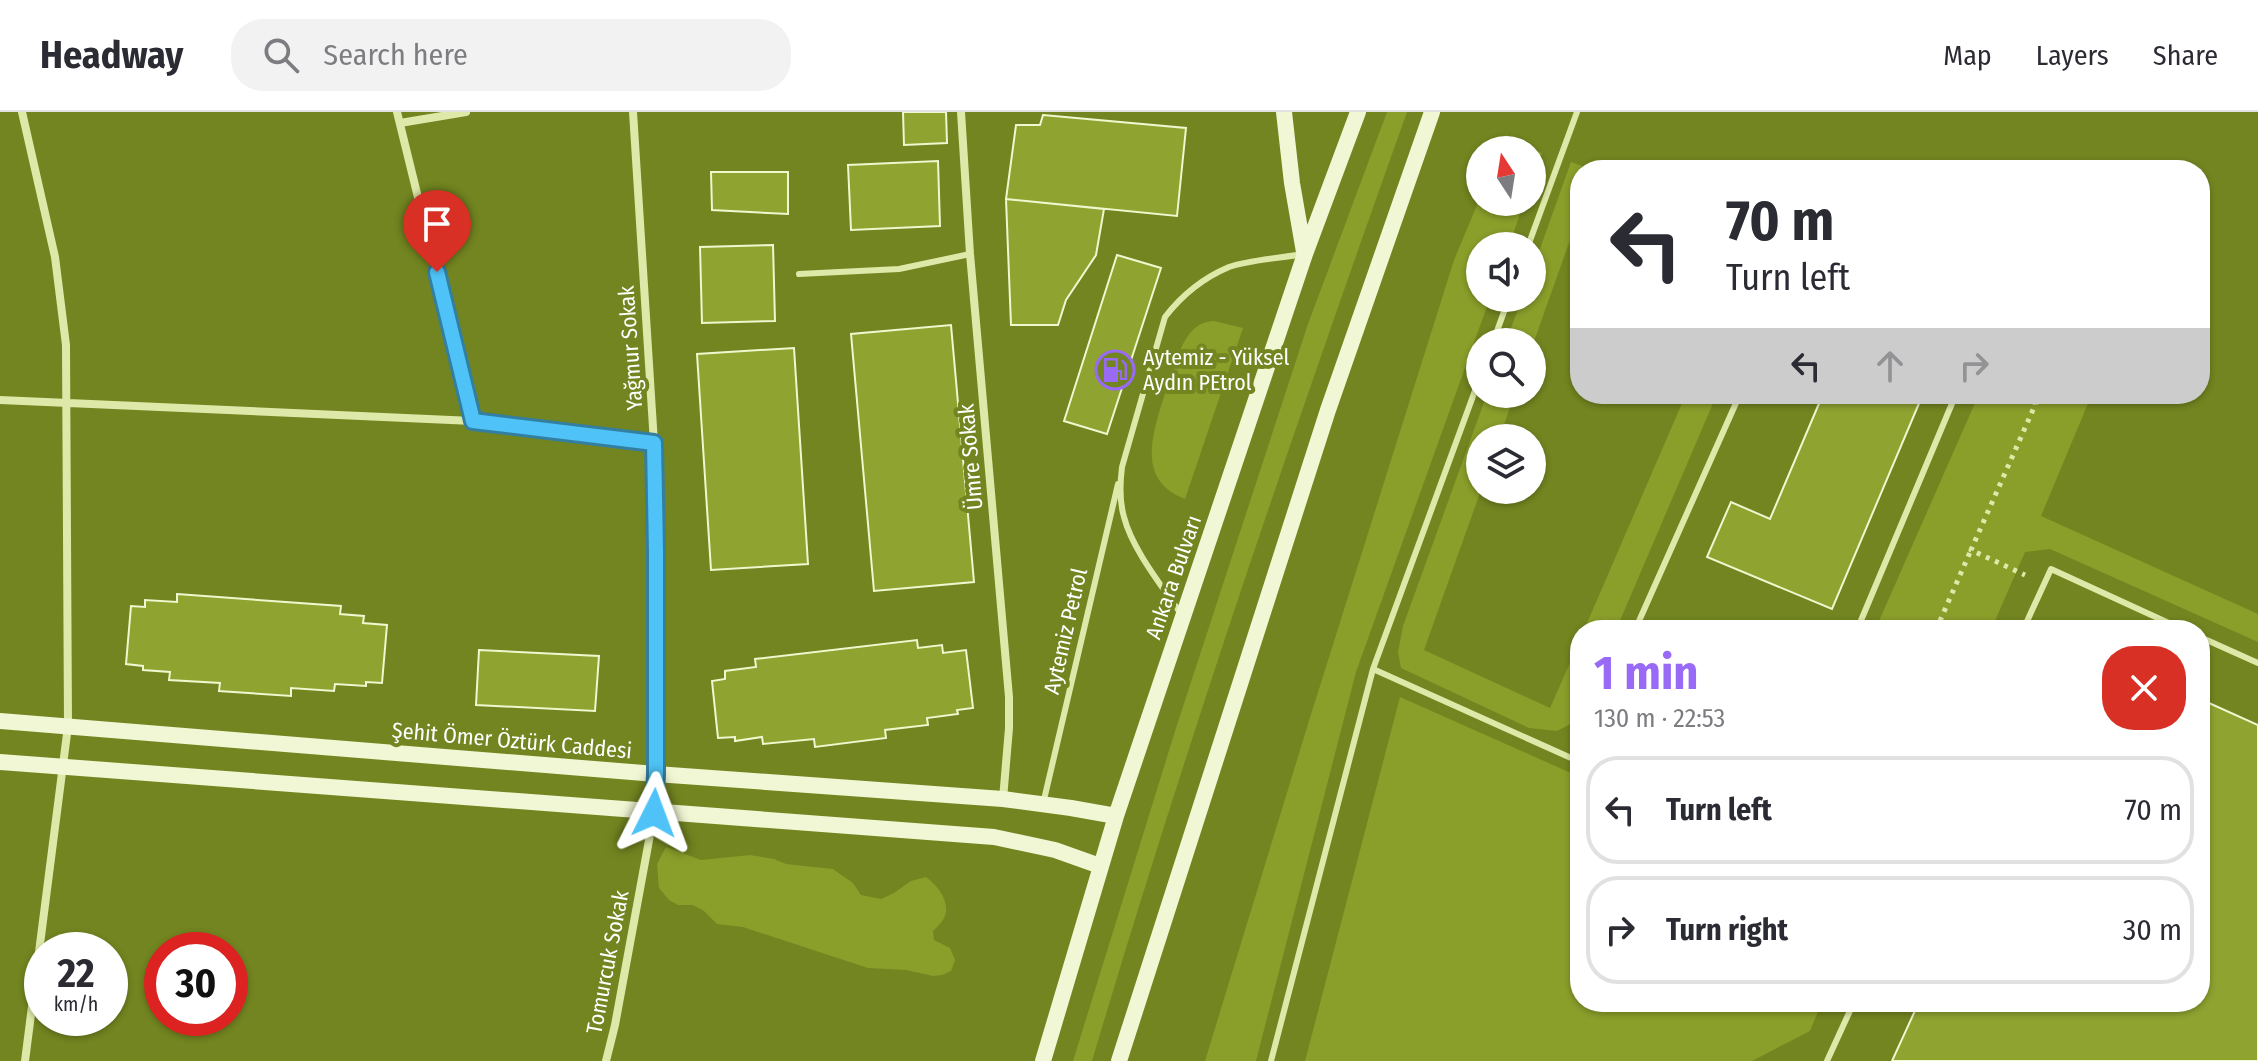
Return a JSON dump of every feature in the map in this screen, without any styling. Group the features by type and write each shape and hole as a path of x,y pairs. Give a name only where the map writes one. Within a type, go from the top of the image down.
{"street":[{"path":"22,112 55,257 66,345 67,403 68,726 25,1061"},
{"path":"397,112 473,421"},
{"path":"400,123 466,112"},
{"name":"Yağmur Sokak","path":"633,112 654,443 656,774"},
{"name":"Ümre Sokak","path":"961,112 970,254 1009,697 1003,799"},
{"path":"1284,112 1292,183 1305,254"},
{"name":"Ankara Bulvarı","path":"1043,1061 1116,816 1305,254 1358,112"},
{"path":"1119,1061 1328,410 1432,112"},
{"path":"0,400 473,421 654,443"},
{"name":"Şehit Ömer Öztürk Caddesi","path":"0,721 1003,799 1116,816"},
{"path":"0,762 994,837 1055,850 1100,866"},
{"name":"Tomurcuk Sokak","path":"606,1061 654,813 656,774"}],"lane":[{"path":"1533,232 1577,112"},
{"path":"799,274 899,269 970,254"},
{"name":"Aytemiz Petrol","path":"1043,804 1122,467 1165,317 1178,301 1199,284 1231,266 1305,254"},
{"path":"1639,620 1736,404"},
{"path":"1861,620 1952,404"},
{"path":"1271,1061 1373,669 1469,408"},
{"name":"Aytemiz Petrol","path":"1122,467 1120,488 1124,518 1137,546 1183,617"},
{"path":"2028,620 2051,569 2162,620"},
{"path":"2210,641 2258,663"},
{"path":"1373,669 1570,755"},
{"path":"1827,1061 1849,1012"}],"path":[{"path":"1940,620 2036,404"},
{"path":"1971,550 2044,584"}],"green space":[{"path":"1387,112 1407,112 1243,584 1092,1061 1073,1061 1176,728 1308,324"},
{"path":"1570,165 1570,240 1546,308 1546,232"},
{"path":"1472,216 1519,216 1514,232 1466,232 1466,312 1485,312 1479,328 1466,328 1466,365 1356,672 1256,1061 1205,1061 1308,724 1454,260"},
{"path":"1517,312 1544,312 1539,328 1511,328"},
{"path":"1214,321 1243,328 1185,499 1160,481 1154,470 1152,443 1182,346 1195,328"},
{"path":"1682,404 1713,404 1620,620 1588,620"},
{"path":"1975,404 2088,404 2041,516 2258,614 2258,642 2050,549 2025,552 1995,620 1879,620"},
{"path":"1482,408 1510,408 1504,424 1476,424"},
{"path":"1466,452 1466,504 1476,504 1424,650 1550,708 1570,663 1570,724 1557,731 1529,728 1401,668 1398,652 1403,626"},
{"path":"1400,697 1570,773 1570,1012 1818,1012 1810,1031 1752,1061 1305,1061"},
{"path":"666,847 701,860 750,855 786,864 833,869 853,883 861,895 881,899 911,881 926,877 939,889 946,905 944,918 933,931 934,940 950,948 955,960 951,971 933,976 906,970 868,968 743,927 717,924 693,905 678,905 669,900 659,888 657,864"}],"building":[{"path":"903,112 946,112 947,143 904,145"},
{"path":"1043,115 1186,128 1177,216 1006,199 1016,125 1040,125"},
{"path":"938,161 940,226 851,230 848,165"},
{"path":"711,172 788,172 788,214 712,210"},
{"path":"1006,199 1104,209 1096,255 1066,300 1058,325 1011,325"},
{"path":"773,245 775,321 702,323 700,247"},
{"path":"1117,255 1161,268 1107,434 1064,421"},
{"path":"951,325 974,582 874,591 851,334"},
{"path":"794,348 808,564 711,570 697,354"},
{"path":"1819,404 1919,404 1832,609 1707,557 1731,502 1770,519"},
{"path":"177,594 341,606 340,614 364,616 363,623 387,625 382,683 366,682 366,686 335,684 334,691 291,688 291,696 219,691 220,683 169,680 170,672 143,670 143,666 126,664 131,606 145,607 145,600 177,602"},
{"path":"917,640 918,648 942,645 943,653 966,650 973,708 957,710 958,714 927,718 928,725 885,730 886,738 815,747 814,739 763,744 762,737 735,741 735,737 718,738 712,681 725,679 725,671 756,667 755,659"},
{"path":"479,650 599,656 595,711 476,705"},
{"path":"2210,703 2258,725 2258,1061 1892,1061 1914,1012 2210,1012"}],"place":[{"name":"Aytemiz - Yüksel Aydın PEtrol","path":"1115,370"}],"route":[{"path":"437,272 473,421 654,443 654,813"}]}
